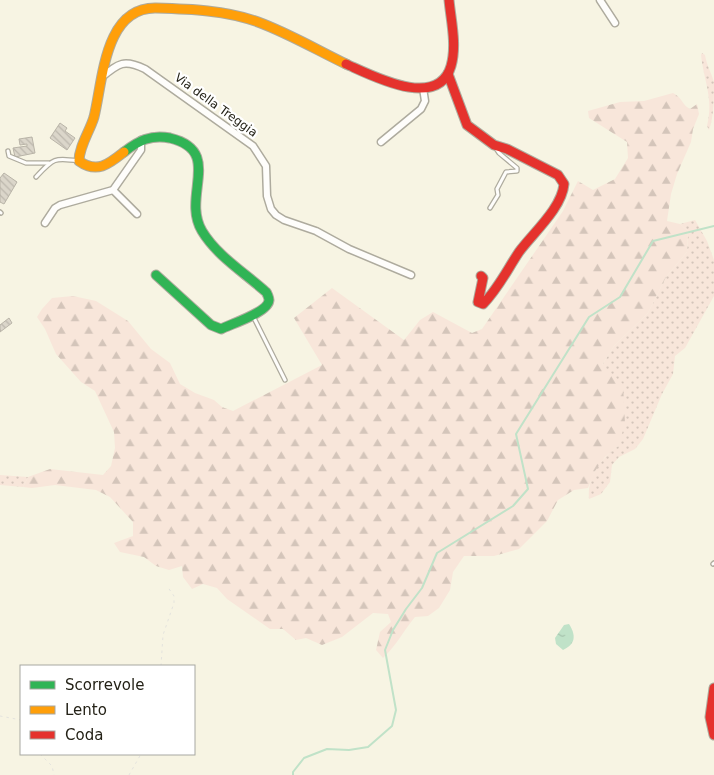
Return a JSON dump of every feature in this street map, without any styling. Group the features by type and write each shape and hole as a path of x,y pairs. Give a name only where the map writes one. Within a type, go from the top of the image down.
{"street":[{"path":"156,275 216,328 222,329 253,315 267,306 269,299 266,292 211,244 202,233 199,227 195,199 201,166 198,157 189,147 169,138 152,138 141,140 105,165 96,168 89,168 79,161 79,155 95,114 109,49 122,23 134,14 147,8 218,11 240,15 259,22 380,80 406,87 423,88 439,82 448,74 452,62 449,0"},
{"path":"600,0 614,23"},
{"name":"Via della Treggia","path":"102,77 117,64 127,63 145,69 253,146 266,166 267,196 271,209 276,214 284,220 316,231 349,249 410,275"},
{"path":"448,74 467,125 494,145 507,148 558,175 565,184 564,191 548,218 521,250 483,304 478,302 483,278 481,276"},
{"path":"382,142 421,109 425,101 423,88"},
{"path":"45,223 55,208 60,205 113,190 141,150 141,140"},
{"path":"113,190 137,214"},
{"path":"714,688 710,708 711,729 714,735"}],"lane":[{"path":"490,208 498,195 497,189 506,172 517,171 517,168 499,153 494,145"},
{"path":"8,152 8,156 26,163 49,163"},
{"path":"36,177 49,163 57,158 79,161"},
{"path":"253,315 285,380"}],"path":[{"path":"161,665 163,635 174,603 174,596 167,586"},
{"path":"0,716 20,720"},
{"path":"41,755 52,766 54,775"},
{"path":"129,775 140,755"}],"green space":[{"path":"702,53 705,55 714,82 713,113 709,130 707,126 709,99 702,65"},
{"path":"673,93 690,109 697,104 699,114 693,129 691,142 677,174 671,194 667,221 680,224 688,231 687,252 666,277 648,313 614,346 602,365 623,384 625,424 618,446 605,457 595,471 588,488 574,490 558,500 547,521 519,549 494,556 464,556 453,572 450,590 439,608 428,616 415,617 383,658 376,650 380,632 391,622 388,614 373,613 342,637 322,645 306,638 296,640 283,629 270,629 227,599 217,588 203,584 192,589 183,577 182,566 169,570 156,566 144,557 120,552 114,543 133,536 133,522 110,497 96,490 55,485 32,488 23,487 28,477 50,469 103,475 111,466 115,448 114,432 95,391 81,382 56,354 45,329 37,317 52,298 73,296 96,301 128,321 151,349 170,363 180,384 233,411 322,365 294,318 332,288 404,340 420,320 433,312 472,333 482,329 563,211 578,181 593,190 615,179 628,158 627,142 589,118 588,111 620,102 644,101"},
{"path":"695,220 707,241 714,260 714,296 685,348 675,356 673,374 662,394 643,439 635,449 619,457 612,465 610,482 601,494 589,499 590,483 596,469 618,446 602,365 614,346 648,313 666,277 687,252 688,231 680,224"},
{"path":"0,475 28,477 23,487 0,485"}],"water":[{"path":"569,624 574,639 563,650 556,644 555,638 564,625"}],"building":[{"path":"60,123 67,128 65,131 75,138 67,150 50,138"},
{"path":"32,137 35,153 15,157 13,148 27,146 27,144 20,145 19,139"},
{"path":"4,173 17,182 4,204 0,202 0,178"},
{"path":"9,318 12,323 0,332 0,325"}],"waterway":[{"path":"293,775 293,772 304,758 327,749 349,750 368,747 392,726 396,710 385,650 393,630 422,588 437,553 513,506 528,489 516,434 589,317 620,297 653,241 714,226"}],"traffic: fast":[{"path":"124,152 145,139 163,137 186,144 195,153 198,164 197,217 202,231 223,256 266,292 269,300 263,309 221,329 211,325 156,275"}],"traffic: slow":[{"path":"124,152 103,166 92,167 79,161 79,155 94,117 109,49 116,33 125,20 138,11 155,8 194,10 246,18 280,31 346,64"}],"traffic: jam":[{"path":"346,64 403,86 419,88 433,86 444,79 453,58 453,33 449,0"},
{"path":"448,74 467,125 494,145 507,149 558,175 564,184 562,193 553,211 519,252 498,286 483,304 478,302 483,278 481,276"},
{"path":"714,688 710,717 714,735"}]}
